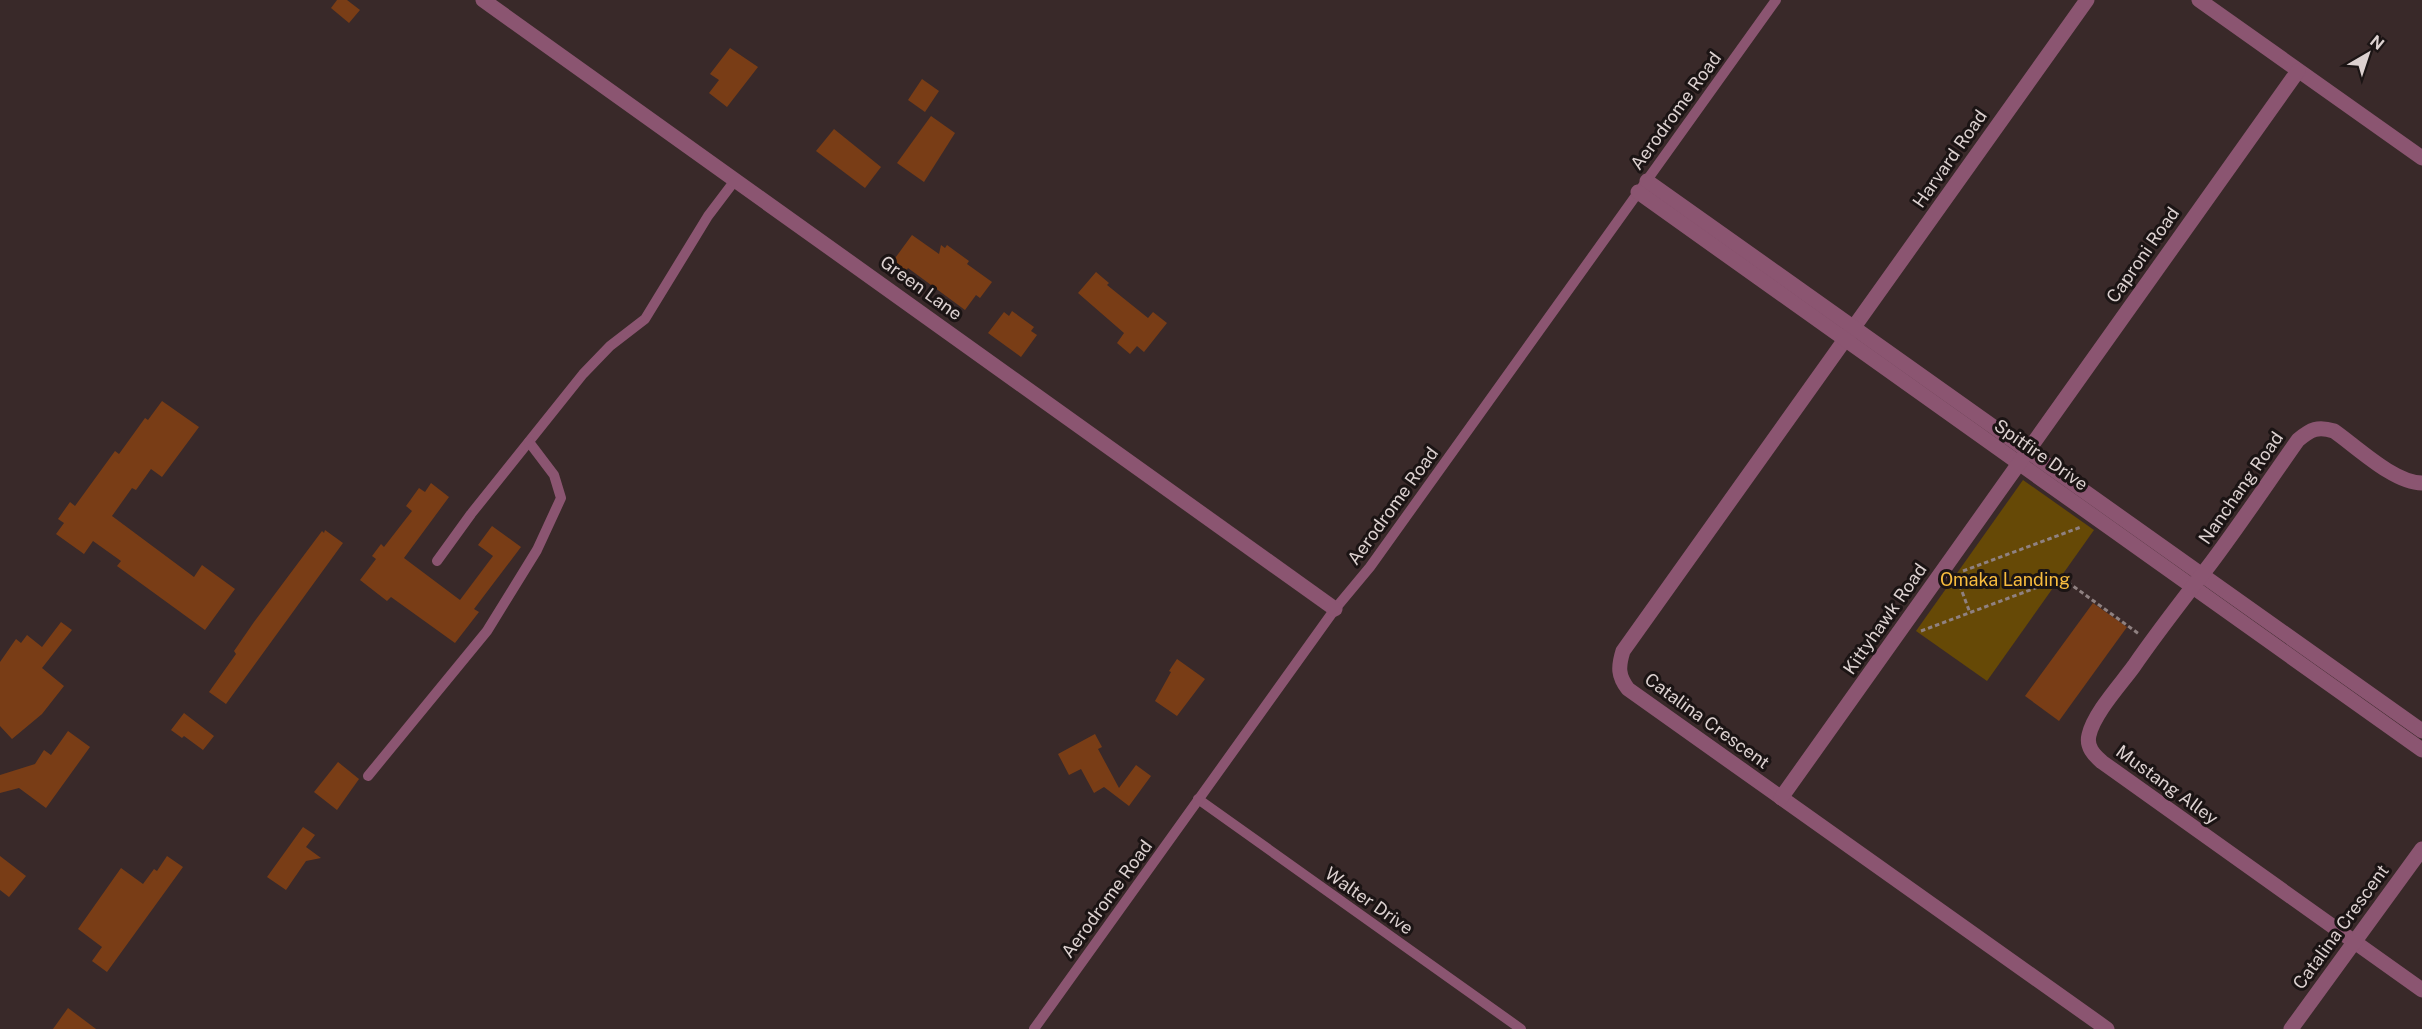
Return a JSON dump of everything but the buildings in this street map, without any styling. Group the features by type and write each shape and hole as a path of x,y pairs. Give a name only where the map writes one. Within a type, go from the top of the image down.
{"street":[{"name":"Green Lane","path":"483,0 1335,609"},
{"name":"Harvard Road","path":"1844,340 2087,0"},
{"path":"2199,0 2422,158"},
{"name":"Caproni Road","path":"2024,457 2298,71"},
{"name":"Spitfire Drive","path":"1642,186 1854,327 2024,457 2197,580 2422,731"},
{"name":"Spitfire Drive","path":"1642,186 1844,340 2024,457"},
{"name":"Catalina Crescent","path":"1844,340 1623,651 1619,670 1621,680 1628,689 2107,1029"},
{"name":"Nanchang Road","path":"2197,580 2298,440 2314,428 2324,427 2334,431 2400,478 2413,483 2422,483"},
{"name":"Kittyhawk Road","path":"1781,798 2024,457"},
{"name":"Spitfire Drive","path":"2197,580 2422,750"},
{"name":"Mustang Alley","path":"2197,580 2097,719 2089,735 2090,749 2102,762 2355,942"},
{"name":"Catalina Crescent","path":"2291,1029 2422,849"},
{"path":"2355,942 2422,990"}],"lane":[{"name":"Aerodrome Road","path":"1034,1029 1335,609 1370,567 1776,0"},
{"path":"437,561 471,514 583,374 610,346 645,319 708,216 736,179"},
{"path":"368,776 487,631 537,550 561,498 554,476 529,442"},
{"name":"Walter Drive","path":"1198,799 1521,1029"}],"path":[{"path":"1970,613 1958,575 2083,527"},
{"path":"1916,632 2062,578 2143,637"}],"green space":[{"name":"Omaka Landing","path":"2023,480 2094,530 1987,681 1916,631"}]}
